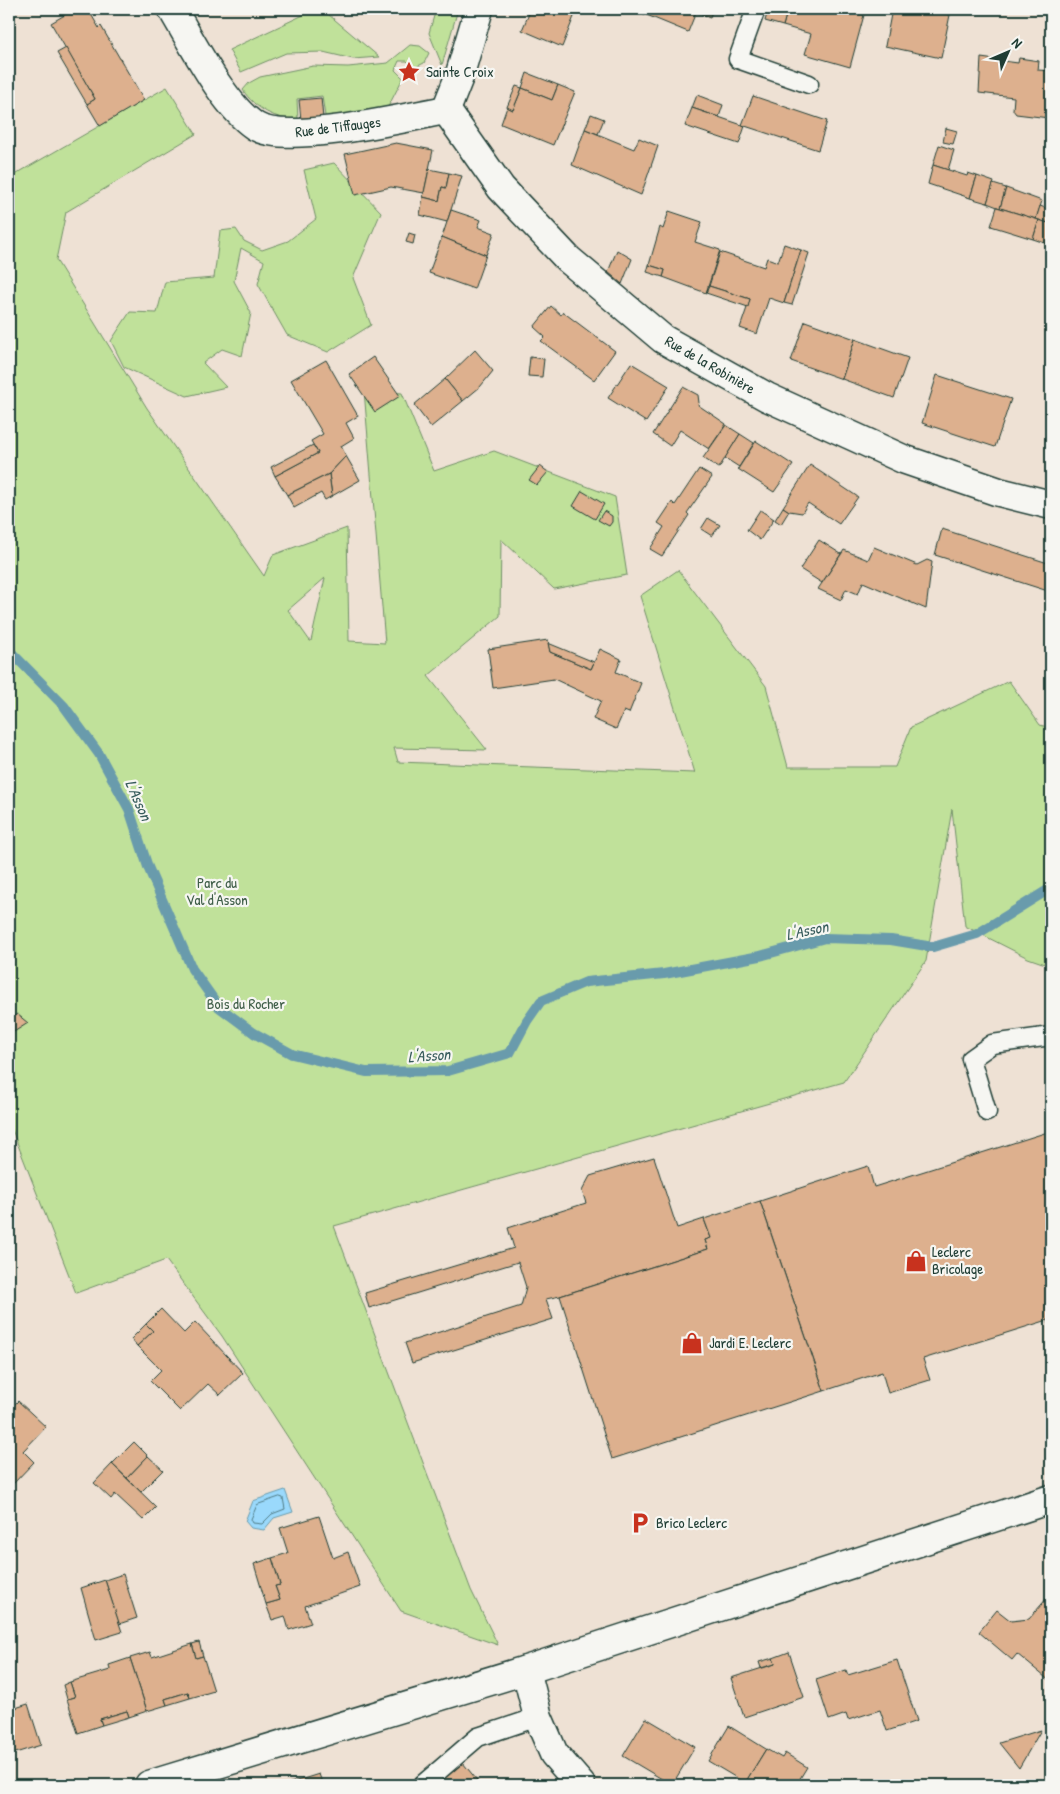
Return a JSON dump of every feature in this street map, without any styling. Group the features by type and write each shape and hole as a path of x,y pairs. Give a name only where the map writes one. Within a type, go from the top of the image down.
{"street":[{"name":"Rue de Tiffauges","path":"172,9 232,104 256,127 282,133 316,133 446,110"},
{"path":"446,110 459,77 479,9"},
{"name":"Rue de la Robinière","path":"446,110 501,188 568,259 663,339 767,397 904,459 999,492 1051,504"},
{"path":"149,1785 526,1670 1051,1498"},
{"path":"526,1670 538,1717 554,1754 581,1785"}],"lane":[{"path":"756,9 738,59 809,84"},
{"path":"988,1112 971,1058 992,1044 1051,1036"},
{"path":"422,1785 478,1737 538,1717"}],"green space":[{"path":"316,9 322,9 379,57 353,59 323,52 286,53 241,72 229,50"},
{"path":"436,9 458,9 442,65 429,33"},
{"path":"410,45 420,46 429,53 424,63 414,68 407,61 399,61 395,70 403,78 387,109 333,119 325,116 322,96 297,99 298,119 282,118 260,108 243,90 249,83 260,77 313,66 348,67 388,63"},
{"name":"Bois du Rocher","path":"167,87 196,134 66,212 56,260 147,408 264,576 273,555 347,528 349,641 385,643 364,390 402,393 434,471 494,451 615,497 627,575 554,589 501,539 500,616 428,676 487,750 394,748 398,762 695,773 640,596 678,570 766,686 788,767 895,767 911,727 1009,681 1040,725 1051,728 1051,966 1028,958 965,926 952,809 926,961 844,1082 334,1226 471,1590 498,1645 401,1611 222,1336 166,1260 76,1293 9,1122 9,178","holes":["325,578 311,641 288,610"]},
{"path":"334,163 381,212 353,278 371,325 328,352 287,335 258,284 264,261 241,248 234,281 251,313 242,356 222,349 203,363 226,387 187,396 124,367 111,341 130,312 157,313 165,282 214,278 220,231 236,229 244,241 262,250 288,241 316,219 304,170"}],"water":[{"path":"285,1490 293,1512 274,1518 264,1530 251,1528 245,1521 253,1501"}],"building":[{"path":"75,9 88,9 99,28 101,26 144,100 100,126 87,104 95,99 51,23"},
{"path":"531,9 577,9 562,47 522,30"},
{"path":"632,9 713,9 710,17 696,12 688,32"},
{"path":"768,9 851,9 851,11 864,15 850,67 805,54 811,34 783,26 786,15"},
{"path":"892,9 920,9 950,15 941,58 885,46"},
{"path":"768,10 786,15 783,26 765,21"},
{"path":"66,48 95,99 87,104 57,53"},
{"path":"981,58 1018,63 1019,58 1039,61 1038,70 1051,71 1051,116 1049,118 1016,114 1013,110 1014,97 979,93"},
{"path":"527,73 558,85 552,100 522,88"},
{"path":"558,85 575,92 553,145 501,124 507,107 513,110 522,88 552,100"},
{"path":"516,86 522,88 513,110 507,107"},
{"path":"697,95 723,105 719,117 692,108"},
{"path":"753,96 827,121 818,150 742,125"},
{"path":"321,98 323,118 301,120 299,100"},
{"path":"692,108 745,126 739,144 685,126"},
{"path":"591,114 604,119 598,134 585,129"},
{"path":"946,128 957,131 953,144 943,142"},
{"path":"585,129 634,149 639,138 658,146 641,195 572,165"},
{"path":"396,143 433,150 424,193 391,187 355,195 345,154"},
{"path":"939,145 954,150 948,170 933,165"},
{"path":"933,165 967,176 968,173 977,176 970,198 928,184"},
{"path":"429,169 449,173 446,188 442,187 439,201 423,197"},
{"path":"449,173 462,176 447,222 420,215 423,197 439,201 442,187 446,188"},
{"path":"977,176 994,182 987,203 970,198"},
{"path":"993,184 1006,188 1000,208 987,203"},
{"path":"1006,188 1042,201 1036,219 1000,208"},
{"path":"1040,206 1051,210 1047,223 1036,219"},
{"path":"997,207 1039,220 1033,239 991,226"},
{"path":"451,210 481,220 478,227 494,233 486,255 442,237"},
{"path":"669,211 702,222 695,242 720,250 706,293 663,277 665,270 649,265 660,227 663,229"},
{"path":"1039,220 1051,224 1051,245 1033,239"},
{"path":"409,233 415,235 413,244 406,242"},
{"path":"442,237 486,255 474,289 429,273"},
{"path":"784,244 801,250 784,303 769,298 757,334 740,328 750,299 709,286 720,252 764,267 767,258 778,262"},
{"path":"617,250 632,259 622,284 608,272"},
{"path":"801,250 809,253 792,305 784,303"},
{"path":"649,265 665,270 663,277 647,272"},
{"path":"709,286 750,299 748,307 706,293"},
{"path":"551,306 561,315 563,312 615,351 594,380 541,341 545,337 534,327"},
{"path":"805,321 855,339 842,379 791,361"},
{"path":"855,339 908,358 894,398 842,379"},
{"path":"475,350 493,371 480,387 463,401 445,379"},
{"path":"373,357 400,396 375,412 349,374"},
{"path":"530,357 544,359 542,377 528,376"},
{"path":"326,360 358,416 346,423 354,438 341,446 346,456 329,474 287,495 275,476 318,453 311,441 323,434 291,380"},
{"path":"631,363 669,386 646,422 608,398"},
{"path":"937,375 1011,399 995,447 922,423"},
{"path":"445,379 463,401 431,427 414,405"},
{"path":"683,387 698,395 698,405 726,424 709,449 680,430 670,446 653,434"},
{"path":"726,425 740,434 719,468 703,458"},
{"path":"740,434 754,443 739,467 725,458"},
{"path":"756,441 793,465 774,492 738,469"},
{"path":"313,445 318,453 275,476 271,467"},
{"path":"346,456 360,480 332,496 329,474"},
{"path":"810,465 858,497 839,524 808,503 802,513 789,511 783,507"},
{"path":"540,466 548,472 537,485 529,480"},
{"path":"699,469 712,477 687,513 689,515 662,556 650,549 664,527 658,523 672,502 675,505"},
{"path":"329,474 332,496 325,500 321,493 294,508 287,495"},
{"path":"582,491 604,504 595,519 573,506"},
{"path":"783,507 789,511 781,524 775,520"},
{"path":"760,510 774,519 760,540 747,530"},
{"path":"604,511 612,516 612,522 609,526 598,520"},
{"path":"708,518 720,525 712,536 701,529"},
{"path":"942,529 1051,564 1051,592 935,555"},
{"path":"819,540 841,554 822,583 800,569"},
{"path":"874,547 917,565 927,560 932,562 926,609 863,582 858,594 846,589 841,600 818,589 844,550 868,560"},
{"path":"548,640 550,652 591,669 600,649 621,659 616,672 641,683 629,713 624,711 616,729 593,719 601,701 554,679 493,688 488,649"},
{"path":"548,643 594,662 591,669 550,652"},
{"path":"17,1014 28,1023 9,1035 9,1019"},
{"name":"Leclerc Bricolage","path":"1051,1131 1051,1331 1048,1320 923,1359 930,1380 888,1393 882,1372 824,1391 760,1201 868,1166 874,1187"},
{"path":"654,1157 677,1228 704,1219 711,1238 705,1240 708,1249 546,1299 553,1319 412,1363 405,1343 521,1306 526,1287 518,1262 369,1308 365,1293 514,1248 508,1228 586,1203 582,1191 590,1176"},
{"name":"Jardi E. Leclerc","path":"760,1201 824,1391 612,1459 560,1296 708,1249 705,1240 711,1238 704,1219"},
{"path":"161,1309 184,1333 195,1322 243,1373 220,1395 208,1384 180,1411 150,1381 161,1370 137,1346 153,1331 146,1324"},
{"path":"146,1324 153,1331 137,1346 131,1339"},
{"path":"18,1401 46,1427 23,1451 34,1462 12,1485 9,1483 9,1410"},
{"path":"134,1442 148,1456 127,1478 112,1464"},
{"path":"148,1456 163,1470 141,1492 127,1478"},
{"path":"112,1464 156,1507 143,1520 115,1494 111,1499 94,1483"},
{"path":"319,1516 333,1558 348,1552 360,1587 305,1606 311,1623 289,1630 285,1616 272,1620 266,1604 280,1600 275,1586 280,1585 272,1558 288,1553 280,1528"},
{"path":"272,1558 280,1585 275,1586 280,1600 266,1604 254,1564"},
{"path":"123,1574 137,1618 119,1624 105,1580"},
{"path":"105,1580 122,1632 96,1640 81,1588"},
{"path":"1048,1597 1051,1600 1051,1682 1017,1654 1012,1660 979,1632 997,1610 1011,1621 1029,1619"},
{"path":"199,1642 203,1656 196,1658 192,1644"},
{"path":"192,1644 196,1658 203,1656 214,1691 190,1698 188,1692 165,1699 167,1705 147,1711 130,1658 150,1652 152,1657"},
{"path":"789,1652 804,1697 744,1717 731,1678 775,1664 773,1658"},
{"path":"130,1658 147,1711 129,1717 127,1711 100,1719 102,1725 78,1733 67,1699 75,1697 70,1682 110,1670 109,1665"},
{"path":"773,1658 775,1664 761,1668 759,1662"},
{"path":"897,1660 917,1721 887,1731 880,1710 848,1720 846,1714 829,1720 816,1680 846,1670 848,1675"},
{"path":"70,1682 75,1697 67,1699 63,1685"},
{"path":"188,1692 190,1698 167,1705 165,1699"},
{"path":"28,1704 41,1745 9,1755 9,1710"},
{"path":"127,1711 129,1717 102,1725 100,1719"},
{"path":"646,1718 695,1747 672,1785 623,1756"},
{"path":"729,1726 766,1749 745,1783 708,1761"},
{"path":"1041,1730 1019,1768 999,1743"},
{"path":"766,1749 782,1758 785,1753 807,1767 796,1785 749,1785 745,1783"},
{"path":"463,1763 481,1785 436,1785"},
{"path":"319,1774 323,1785 284,1785"}],"waterway":[{"name":"L'Asson","path":"9,650 64,706 99,754 129,809 148,867 192,969 219,1007 254,1033 292,1054 366,1072 448,1071 510,1053 527,1021 541,1001 586,982 664,974 760,956 825,938 891,940 933,947 977,934 1051,888"}],"place":[{"name":"Sainte Croix","path":"409,72"},
{"name":"Leclerc Bricolage","path":"916,1261"},
{"name":"Jardi E. Leclerc","path":"692,1343"},
{"name":"Brico Leclerc","path":"640,1523"}],"park label":[{"name":"Parc du Val d'Asson","path":"217,892"}]}
